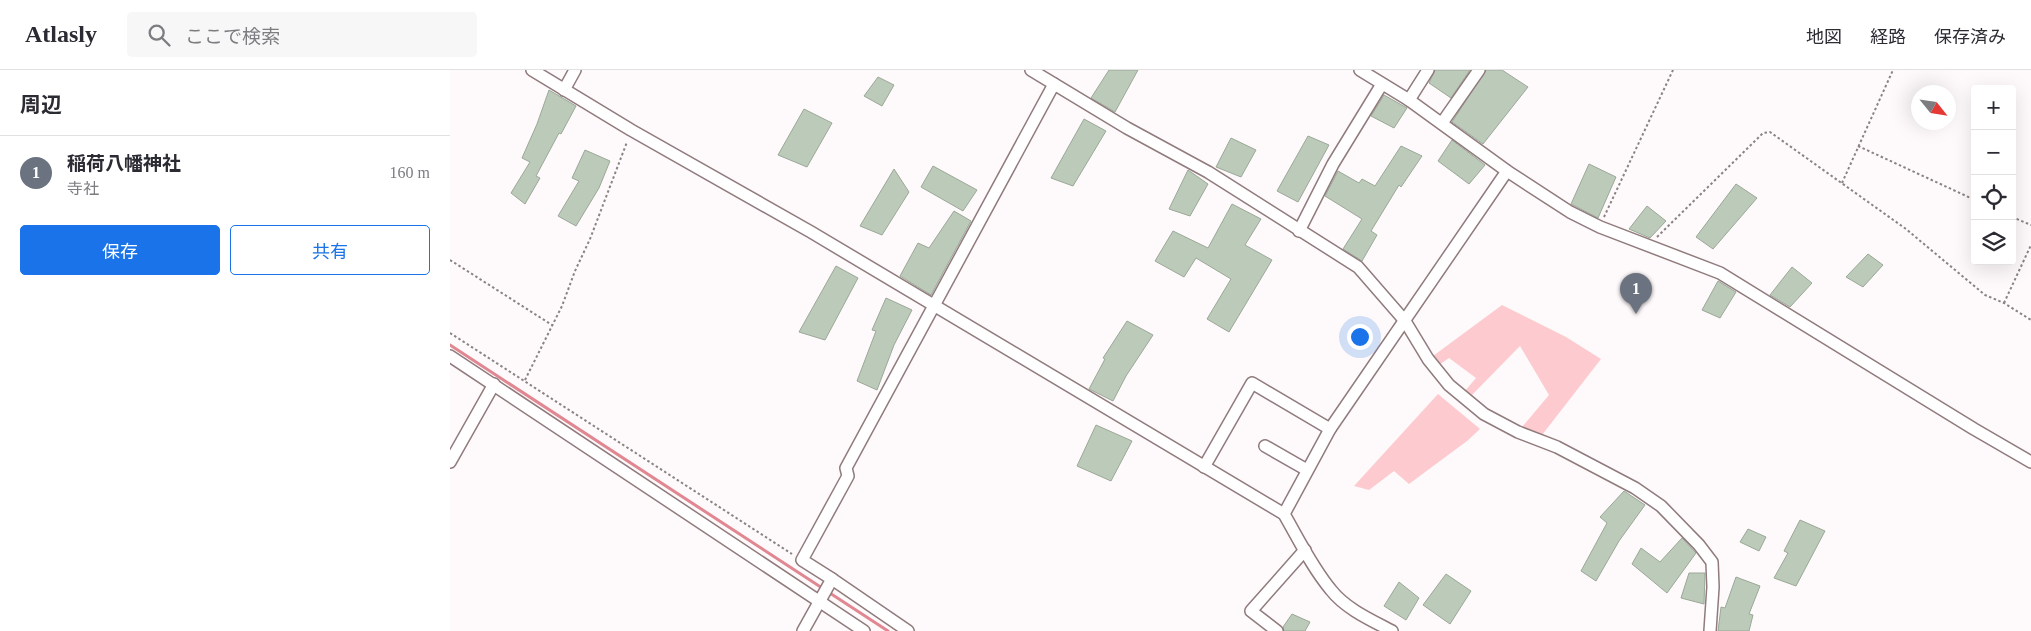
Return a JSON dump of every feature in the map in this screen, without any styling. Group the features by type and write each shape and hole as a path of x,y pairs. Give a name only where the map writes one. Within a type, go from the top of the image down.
{"street":[{"path":"532,70 631,130 811,232 1284,514 1304,550 1332,591 1351,607 1392,631"},
{"path":"564,90 576,70"},
{"path":"1031,70 1127,128 1208,172 1358,267 1405,321 1428,359 1449,385 1484,414 1518,432 1557,447 1627,484 1661,506 1699,545 1712,562 1713,587 1710,631"},
{"path":"1360,70 1409,100 1507,171 1570,212 1600,227 1720,273 2031,462"},
{"path":"1409,100 1428,70"},
{"path":"1442,123 1479,70"},
{"path":"908,631 831,582 802,560 848,476 846,468 1054,84"},
{"path":"1300,231 1333,164 1382,84"},
{"path":"1284,514 1330,429 1507,171"},
{"path":"450,356 821,599 864,631"},
{"path":"1204,467 1252,383 1330,429"},
{"path":"450,462 494,384"},
{"path":"1265,446 1307,470"},
{"path":"1277,631 1251,611 1304,550"},
{"path":"803,631 831,582"}],"path":[{"path":"1600,227 1673,70"},
{"path":"1842,183 1893,70"},
{"path":"525,380 562,306 574,271 590,239 631,130"},
{"path":"1650,245 1764,134 1770,132 1906,229 1985,295 2004,303 2031,320"},
{"path":"1858,146 1971,198"},
{"path":"2016,219 2031,225"},
{"path":"2004,303 2031,246"},
{"path":"450,260 552,325"},
{"path":"450,333 802,560"}],"shaded area":[{"path":"1502,305 1566,337 1601,359 1542,435 1522,427 1549,395 1520,346 1471,396 1465,391 1476,378 1449,358 1439,365 1433,356"},
{"path":"1438,394 1480,429 1467,441 1409,484 1394,471 1369,490 1354,486"}],"building":[{"path":"1109,70 1138,70 1115,112 1091,98"},
{"path":"1435,70 1470,70 1451,98 1429,83"},
{"path":"1486,70 1502,70 1528,87 1483,144 1452,122"},
{"path":"878,77 894,85 882,106 864,96"},
{"path":"549,90 576,106 536,176 540,178 525,204 511,193 530,162 522,158"},
{"path":"1384,95 1407,108 1394,128 1371,116"},
{"path":"804,109 832,123 807,167 778,155"},
{"path":"1084,119 1106,131 1073,186 1051,178"},
{"path":"1308,136 1329,145 1298,202 1277,191"},
{"path":"1231,138 1256,150 1241,177 1216,167"},
{"path":"1452,140 1485,165 1469,184 1438,161"},
{"path":"1401,146 1422,156 1401,187 1399,185 1371,231 1377,235 1362,261 1343,249 1362,219 1325,196 1338,171 1359,183 1362,179 1375,186"},
{"path":"585,150 610,161 599,188 576,226 558,216 579,181 572,178"},
{"path":"1589,164 1616,177 1598,218 1571,204"},
{"path":"933,166 977,190 963,211 921,187"},
{"path":"894,169 909,192 882,235 860,226"},
{"path":"1188,170 1208,184 1190,216 1169,209"},
{"path":"1736,184 1757,198 1713,249 1696,237"},
{"path":"1232,204 1261,219 1245,245 1272,260 1229,332 1207,319 1231,279 1196,258 1184,277 1155,261 1173,231 1208,248"},
{"path":"1647,206 1666,221 1650,238 1629,229"},
{"path":"954,211 971,221 931,295 900,276 918,243 929,248"},
{"path":"1868,254 1883,265 1863,287 1846,277"},
{"path":"836,266 858,278 825,340 799,332"},
{"path":"1792,267 1812,283 1790,307 1770,295"},
{"path":"1718,281 1736,292 1720,318 1702,310"},
{"path":"886,298 912,310 894,345 877,390 857,381 876,331 872,330"},
{"path":"1127,321 1153,335 1126,376 1113,401 1089,389 1105,359 1103,358"},
{"path":"1096,425 1132,441 1111,481 1077,466"},
{"path":"1624,491 1645,505 1619,541 1596,581 1581,571 1607,523 1600,517"},
{"path":"1800,520 1825,531 1796,586 1774,578 1788,553 1784,551"},
{"path":"1748,529 1766,537 1759,551 1740,542"},
{"path":"1682,538 1696,553 1667,593 1632,564 1641,548 1660,562"},
{"path":"1689,573 1705,573 1704,604 1681,598"},
{"path":"1446,574 1471,591 1450,624 1423,605"},
{"path":"1736,577 1760,586 1749,614 1753,615 1749,631 1718,631 1721,607 1725,608"},
{"path":"1399,582 1419,598 1406,620 1384,606"},
{"path":"1292,614 1310,622 1305,631 1284,631 1283,627"}],"waterway":[{"path":"450,345 888,631"}],"place":[{"name":"稲荷八幡神社","path":"1636,314"}]}
